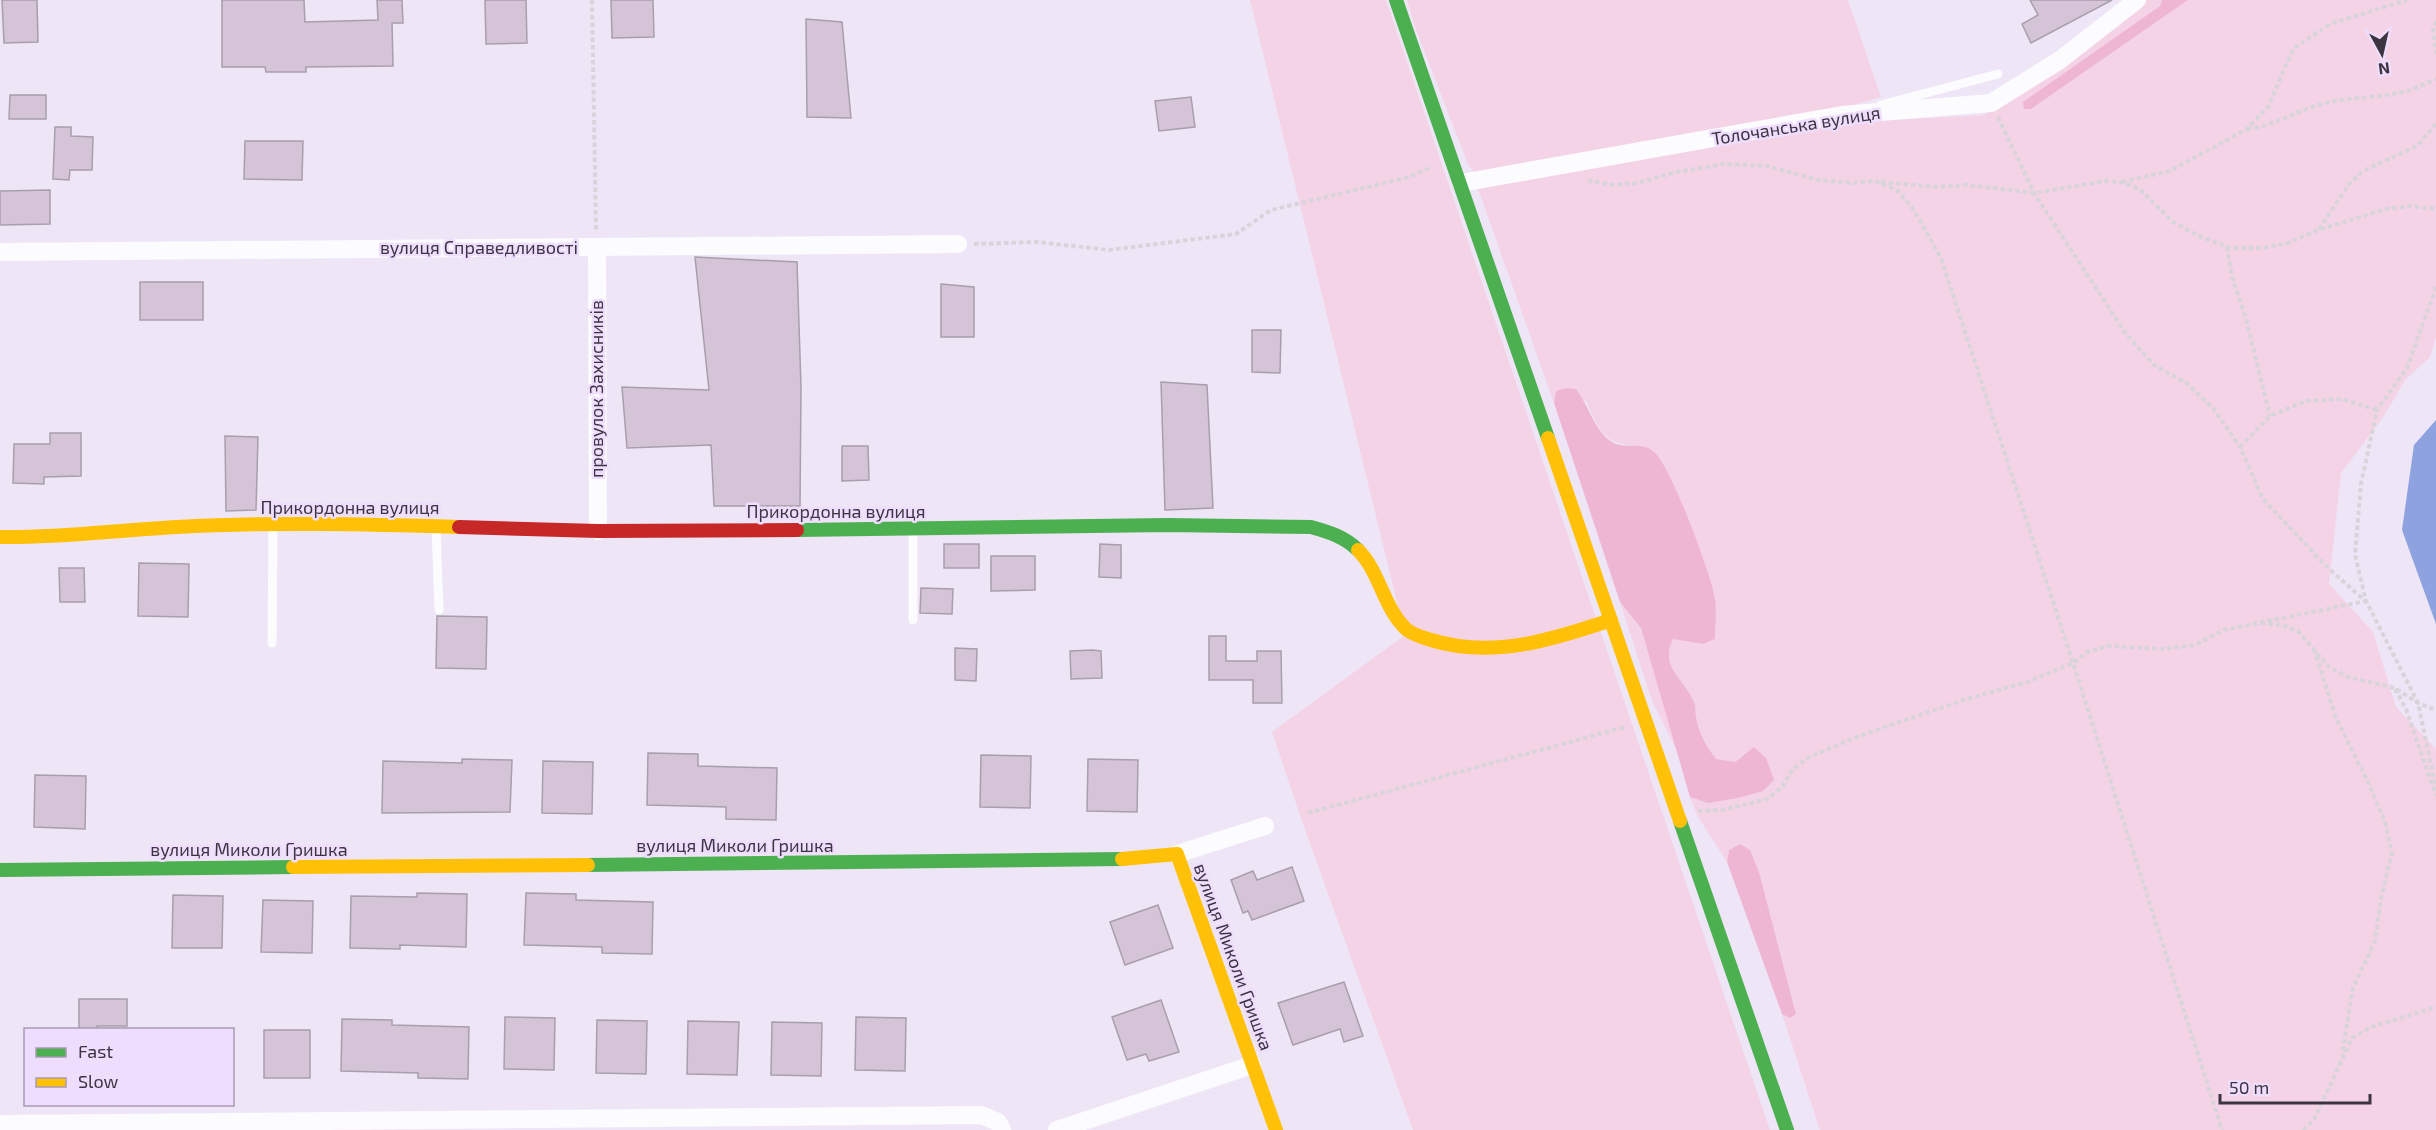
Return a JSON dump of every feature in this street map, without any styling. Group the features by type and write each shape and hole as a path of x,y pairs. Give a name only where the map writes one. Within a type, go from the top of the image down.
{"street":[{"path":"1396,0 1787,1130"},
{"name":"Толочанська вулиця","path":"1461,183 1842,115 1991,103 2060,60 2137,0"},
{"name":"вулиця Справедливості","path":"0,252 958,244"},
{"name":"провулок Захисників","path":"597,247 598,531"},
{"name":"Прикордонна вулиця","path":"0,537 40,538 177,527 347,523 598,531 913,530 1168,525 1311,526 1333,530 1352,543 1366,557 1392,613 1406,631 1443,645 1496,648 1549,641 1611,620"},
{"path":"1177,854 1266,826"},
{"name":"вулиця Миколи Гришка","path":"0,870 1113,860 1177,854 1276,1130"},
{"path":"1057,1130 1252,1065"},
{"path":"0,1124 981,1115 998,1122 1002,1130"}],"lane":[{"path":"1842,115 1998,74"},
{"path":"272,643 273,525"},
{"path":"436,526 440,610"},
{"path":"913,530 913,620"}],"path":[{"path":"592,0 597,247"},
{"path":"2121,182 2170,171 2247,129 2268,107 2293,49 2330,24 2407,0"},
{"path":"2436,21 2433,31 2436,54"},
{"path":"2247,129 2258,128 2326,103 2346,98 2409,90 2436,79"},
{"path":"1991,103 2034,193 2126,334 2154,365 2186,383 2213,408 2240,447 2263,500 2324,564 2366,601"},
{"path":"2318,230 2350,183 2363,171 2417,146 2436,124"},
{"path":"958,244 1037,242 1109,250 1236,234 1271,210 1410,177 1451,156"},
{"path":"1585,179 1610,185 1638,183 1677,172 1725,164 1767,166 1818,180 1850,183 1875,181 1938,187 1967,185 2034,193 2106,181 2121,182 2144,193 2173,222 2201,237 2227,246 2262,248 2288,243 2318,230 2386,209 2411,206 2436,209"},
{"path":"1875,181 1898,191 1914,210 1941,258 2222,1130"},
{"path":"2227,246 2232,277 2246,319 2270,416"},
{"path":"2436,286 2407,368 2377,410 2361,484 2355,555 2366,601 2418,703 2436,789"},
{"path":"2240,447 2270,416 2306,401 2342,399 2377,410"},
{"path":"1678,813 1722,810 1767,799 1782,787 1792,770 1809,757 1867,733 1970,698 2030,681 2073,663 2087,652 2109,646 2161,649 2195,645 2224,630 2366,601"},
{"path":"2257,622 2282,625 2298,631 2329,667 2348,677 2395,688 2418,703 2436,710"},
{"path":"2314,649 2336,718 2385,822 2392,853 2380,898 2375,941 2353,988 2342,1055"},
{"path":"2395,688 2406,709 2436,796"},
{"path":"1308,813 1646,721"},
{"path":"2303,1130 2314,1120 2342,1055 2352,1038 2371,1027 2436,1007"}],"shaded area":[{"path":"1250,0 1386,0 1770,1130 1413,1130 1272,732 1405,635"},
{"path":"1407,0 1848,0 1881,97 1840,109 1474,172 1468,164 1415,27"},
{"path":"2147,0 2162,0 2160,6 2024,109 2031,109 2188,0 2436,0 2436,337 2430,357 2405,380 2384,416 2341,473 2329,584 2373,632 2396,707 2436,749 2436,1130 1820,1130 1782,1014 1790,1018 1796,1013 1759,872 1750,850 1740,844 1729,850 1727,862 1697,815 1690,797 1708,803 1745,752 1735,762 1716,759 1701,733 1694,702 1669,658 1673,639 1703,644 1715,639 1715,597 1704,565 1643,445 1620,443 1606,436 1600,430 1586,401 1556,390 1554,403 1477,186 1842,123 1984,115"},
{"path":"2162,0 2188,0 2031,109 2024,109 2023,102 2160,6"},
{"path":"1566,388 1576,389 1596,425 1606,437 1623,446 1639,446 1649,449 1655,453 1671,479 1706,567 1715,598 1716,613 1715,639 1703,644 1673,639 1669,658 1671,666 1694,702 1701,733 1716,759 1735,762 1754,747 1766,758 1774,780 1763,791 1708,803 1690,797 1641,628 1620,602 1554,403 1556,391"},
{"path":"1620,602 1641,628 1678,753 1652,701"},
{"path":"1740,844 1750,850 1759,872 1796,1014 1790,1018 1782,1014 1727,862 1729,850"}],"water":[{"path":"2436,420 2436,624 2402,530 2414,445"}],"building":[{"path":"2,0 37,0 38,42 4,43"},
{"path":"222,0 304,0 305,22 378,20 377,0 402,0 403,23 392,23 393,66 306,67 306,72 266,72 265,67 222,67"},
{"path":"485,0 526,0 527,43 486,44"},
{"path":"611,0 653,0 654,37 612,38"},
{"path":"2030,0 2112,0 2031,43 2022,24 2038,15"},
{"path":"806,19 842,22 851,118 807,117"},
{"path":"10,95 46,95 46,119 9,119"},
{"path":"1191,97 1195,127 1159,131 1155,101"},
{"path":"55,127 71,127 71,136 93,137 92,170 70,170 69,180 53,179"},
{"path":"245,141 303,141 302,180 244,179"},
{"path":"50,190 50,224 0,225 0,191"},
{"path":"695,257 797,262 801,387 800,506 714,506 711,445 627,448 622,387 709,390"},
{"path":"140,282 203,282 203,320 140,320"},
{"path":"941,284 974,287 974,337 941,337"},
{"path":"1252,330 1281,330 1280,373 1252,372"},
{"path":"1161,382 1207,385 1213,508 1165,510"},
{"path":"50,433 81,433 81,476 44,477 44,484 13,483 14,444 50,444"},
{"path":"225,436 258,437 256,510 226,511"},
{"path":"842,446 868,446 869,480 842,481"},
{"path":"944,544 979,544 979,568 944,568"},
{"path":"1100,544 1121,545 1121,578 1099,577"},
{"path":"991,556 1035,556 1035,590 991,591"},
{"path":"139,563 189,564 188,617 138,616"},
{"path":"59,568 84,568 85,602 60,602"},
{"path":"921,588 953,589 952,614 920,613"},
{"path":"437,616 487,617 486,669 436,668"},
{"path":"1209,636 1226,636 1226,661 1257,661 1257,651 1281,651 1282,703 1253,703 1253,680 1209,680"},
{"path":"955,648 977,649 976,681 955,680"},
{"path":"1070,651 1101,651 1102,678 1071,679"},
{"path":"648,753 698,754 698,766 777,768 776,820 726,819 726,807 647,805"},
{"path":"981,755 1031,756 1030,808 980,807"},
{"path":"462,759 512,760 510,812 382,813 383,761 462,763"},
{"path":"1088,759 1138,760 1137,812 1087,811"},
{"path":"543,761 593,762 592,814 542,813"},
{"path":"35,775 86,776 85,829 34,827"},
{"path":"1292,867 1304,901 1252,920 1248,911 1243,913 1231,880 1253,871 1257,880"},
{"path":"417,893 467,894 466,947 400,945 400,949 350,948 351,896 417,897"},
{"path":"526,893 576,894 576,900 653,902 652,954 602,953 602,947 524,945"},
{"path":"173,895 223,896 222,948 172,948"},
{"path":"263,900 313,901 312,953 261,952"},
{"path":"1158,905 1173,948 1125,965 1110,922"},
{"path":"1344,982 1363,1036 1344,1042 1340,1029 1293,1045 1278,1003"},
{"path":"79,999 127,999 127,1026 79,1028"},
{"path":"1161,1000 1179,1052 1149,1061 1146,1054 1127,1060 1112,1017"},
{"path":"505,1017 555,1018 554,1070 504,1069"},
{"path":"856,1017 906,1018 905,1071 855,1070"},
{"path":"342,1019 392,1020 392,1025 469,1027 468,1079 418,1078 418,1073 341,1071"},
{"path":"597,1020 647,1021 646,1074 596,1073"},
{"path":"688,1021 739,1022 737,1075 687,1074"},
{"path":"772,1022 822,1023 821,1076 771,1075"},
{"path":"264,1030 310,1030 310,1078 264,1078"}],"traffic: fast":[{"path":"1396,0 1548,438"},
{"path":"797,530 1168,525 1311,527 1342,538 1358,550"},
{"path":"1680,821 1787,1130"},
{"path":"588,865 1122,859"},
{"path":"0,870 293,867"}],"traffic: slow":[{"path":"1548,438 1680,821"},
{"path":"0,537 248,524 459,527"},
{"path":"1358,550 1372,569 1398,620 1412,633 1431,640 1477,648 1522,645 1611,620"},
{"path":"1122,859 1177,854 1276,1130"},
{"path":"293,867 588,865"}],"traffic: jam":[{"path":"459,527 598,531 797,530"}]}
